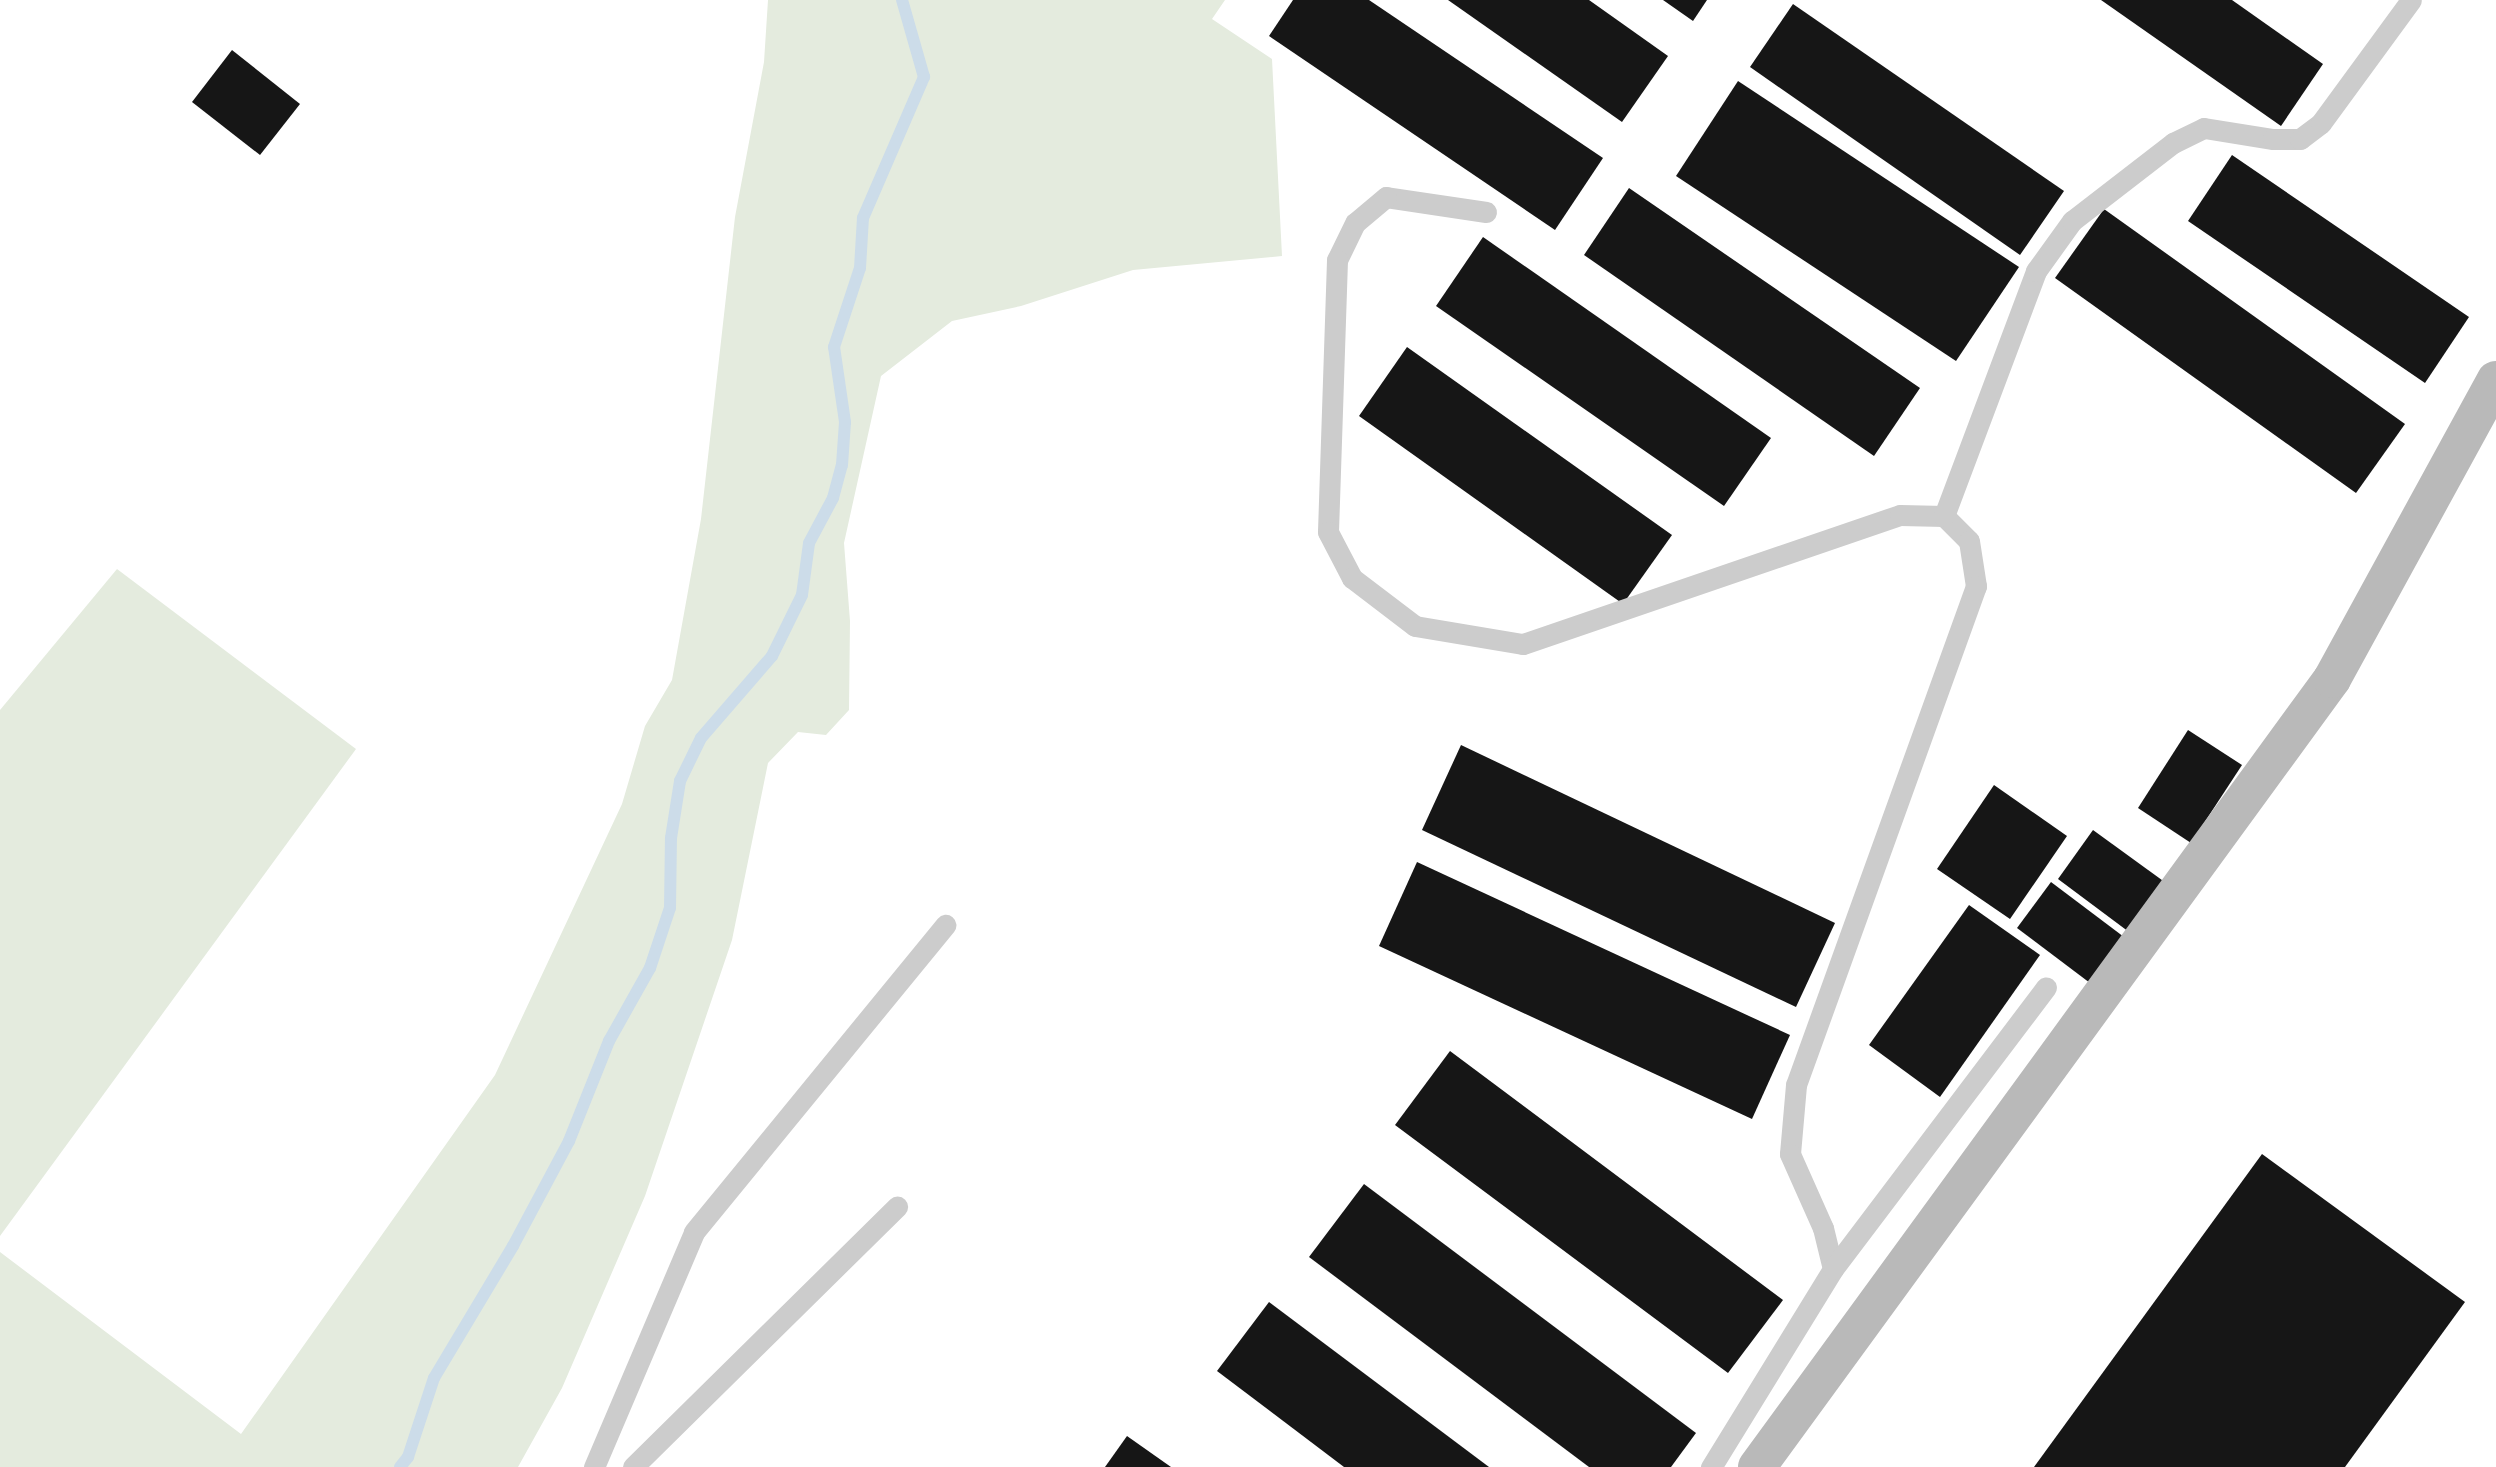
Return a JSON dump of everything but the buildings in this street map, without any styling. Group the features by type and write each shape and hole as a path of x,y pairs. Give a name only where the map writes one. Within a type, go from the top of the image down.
{"street":[{"path":"1757,1467 2332,679 2496,380"}],"lane":[{"path":"1944,516 2036,271 2072,221 2173,143 2204,128 2273,139 2300,139 2321,123 2411,0"},
{"path":"1486,212 1386,197 1355,223 1337,260 1328,532 1352,578 1415,626 1523,644 1900,515 1944,516 1969,541 1976,586 1796,1085 1790,1154 1823,1228 1833,1269"},
{"path":"594,1467 694,1232 945,925"},
{"path":"1711,1467 1833,1269 2046,987"},
{"path":"634,1467 897,1207"}],"shaded area":[{"path":"768,0 1225,0 1212,19 1272,59 1282,256 1133,270 1021,306 952,321 881,376 844,543 850,621 849,710 826,735 798,732 768,763 732,940 645,1196 562,1388 518,1467 0,1467 0,1252 241,1434 495,1075 622,804 645,726 672,680 701,519 735,217 764,62"},
{"path":"117,569 356,749 0,1236 0,710"}],"waterway":[{"path":"400,1467 408,1457 434,1378 513,1246 569,1141 609,1041 650,968 670,908 671,838 680,781 701,738 772,656 802,595 809,543 833,498 842,465 845,422 834,347 860,268 863,218 924,77 902,0"}]}
